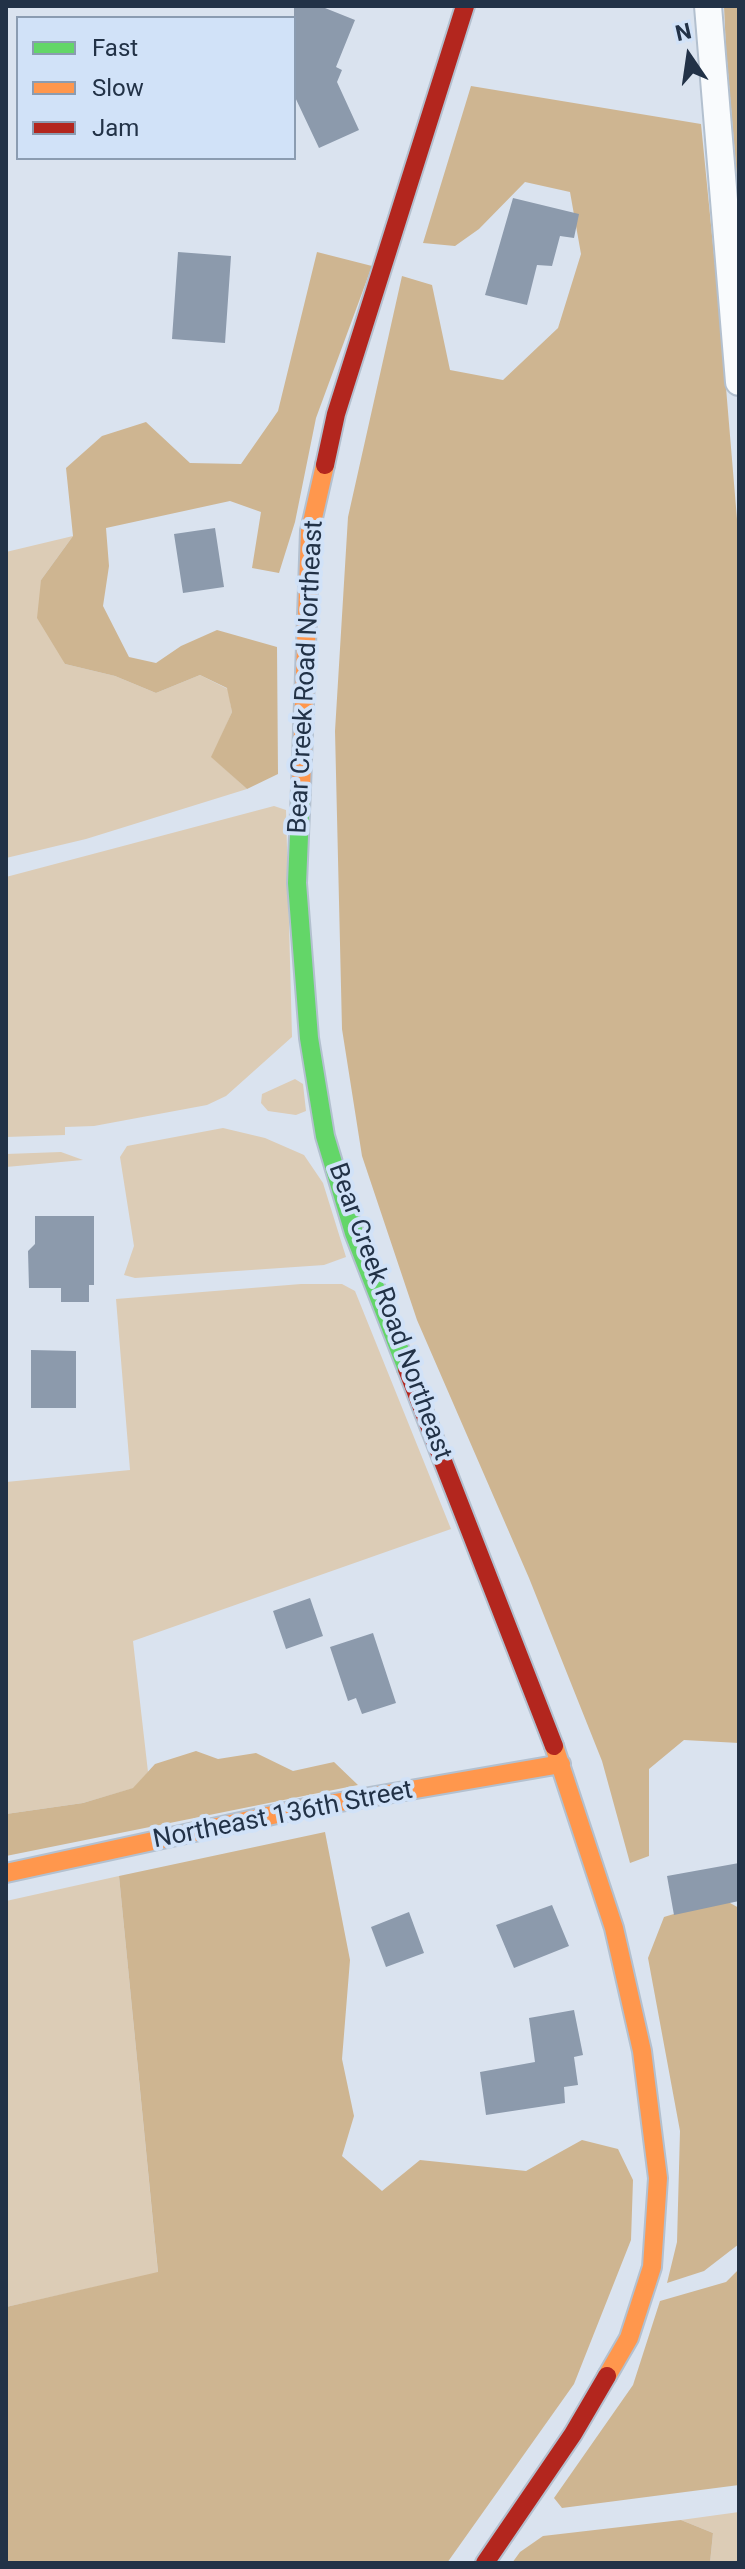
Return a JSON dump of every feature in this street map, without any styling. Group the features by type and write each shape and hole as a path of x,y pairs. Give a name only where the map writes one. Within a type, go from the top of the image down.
{"street":[{"name":"Bear Creek Road Northeast","path":"465,6 336,414 310,531 297,883 314,1084 325,1136 354,1233 394,1342 466,1513 561,1764 614,1928 642,2051 658,2178 652,2267 629,2338 573,2434 485,2563"},
{"path":"708,6 739,382"},
{"name":"Northeast 136th Street","path":"6,1873 300,1809 561,1764"}],"shaded area":[{"path":"724,6 739,6 739,202 726,49"},
{"path":"471,86 701,124 720,316 739,543 739,1743 684,1740 649,1769 649,1856 630,1863 602,1761 529,1578 417,1320 362,1156 342,1029 335,731 348,517 402,276 432,285 450,370 503,380 558,328 581,254 570,192 525,182 479,229 455,246 423,243"},
{"path":"317,252 372,266 316,418 295,522 279,573 252,568 261,512 230,501 106,528 109,566 103,606 129,657 156,663 181,646 217,630 277,647 278,774 247,789 211,757 232,712 227,688 200,675 156,693 115,676 65,664 37,618 41,580 73,536 66,468 102,436 146,422 190,463 241,464 278,411"},
{"path":"73,536 41,580 65,664 115,676 156,693 200,675 228,689 232,712 212,757 247,789 86,839 6,858 6,552"},
{"path":"274,806 286,810 292,1037 226,1096 207,1105 94,1126 65,1127 65,1135 6,1137 6,877"},
{"path":"295,1079 303,1084 306,1111 296,1115 268,1111 261,1103 262,1094"},
{"path":"223,1128 265,1138 304,1155 323,1183 346,1257 324,1265 135,1278 124,1275 134,1246 120,1157 127,1146"},
{"path":"61,1152 83,1160 6,1167 6,1154"},
{"path":"301,1284 342,1284 355,1291 451,1529 133,1641 148,1772 134,1788 83,1803 6,1814 6,1482 130,1470 116,1299"},
{"path":"196,1751 218,1759 256,1753 293,1771 334,1762 358,1785 6,1856 6,1814 83,1803 133,1788 155,1764"},
{"path":"325,1832 350,1960 342,2059 354,2116 342,2156 382,2191 420,2160 526,2171 582,2140 618,2149 633,2180 631,2240 574,2384 447,2563 6,2563 6,2307 158,2272 119,1876"},
{"path":"119,1876 158,2273 6,2307 6,1901"},
{"path":"723,1899 739,1908 739,2244 704,2271 667,2283 677,2242 680,2131 648,1958 664,1917"},
{"path":"739,2269 739,2485 562,2508 554,2498 633,2385 660,2301 726,2282"},
{"path":"739,2512 739,2563 710,2563 713,2533 681,2520"},
{"path":"681,2520 713,2533 710,2563 512,2563 520,2552 543,2536"}],"building":[{"path":"294,6 320,6 355,20 336,67 342,70 337,82 359,130 319,148 296,99"},
{"path":"513,198 579,214 574,238 560,236 552,266 537,265 527,305 485,295"},
{"path":"178,252 231,256 225,343 172,339"},
{"path":"215,528 224,587 183,593 174,534"},
{"path":"35,1216 94,1216 94,1285 89,1285 89,1302 61,1302 61,1288 29,1288 28,1251 35,1244"},
{"path":"31,1350 76,1351 76,1408 31,1408"},
{"path":"310,1598 323,1636 286,1649 273,1611"},
{"path":"373,1633 396,1703 362,1714 356,1698 348,1701 330,1647"},
{"path":"739,1863 739,1901 674,1915 667,1876"},
{"path":"552,1905 569,1946 514,1968 496,1925"},
{"path":"409,1912 424,1953 386,1967 371,1927"},
{"path":"574,2010 583,2055 574,2057 578,2085 564,2087 565,2103 486,2115 480,2072 535,2062 529,2018"}],"traffic: fast":[{"path":"301,788 297,883 309,1038 325,1136 354,1233 407,1369"}],"traffic: slow":[{"path":"301,788 310,531 325,465"},
{"path":"554,1746 614,1928 642,2051 658,2178 652,2267 629,2338 607,2376"},
{"path":"6,1873 300,1809 561,1764"}],"traffic: jam":[{"path":"325,465 336,414 465,6"},
{"path":"407,1369 554,1746"},
{"path":"485,2563 573,2434 607,2376"}]}
